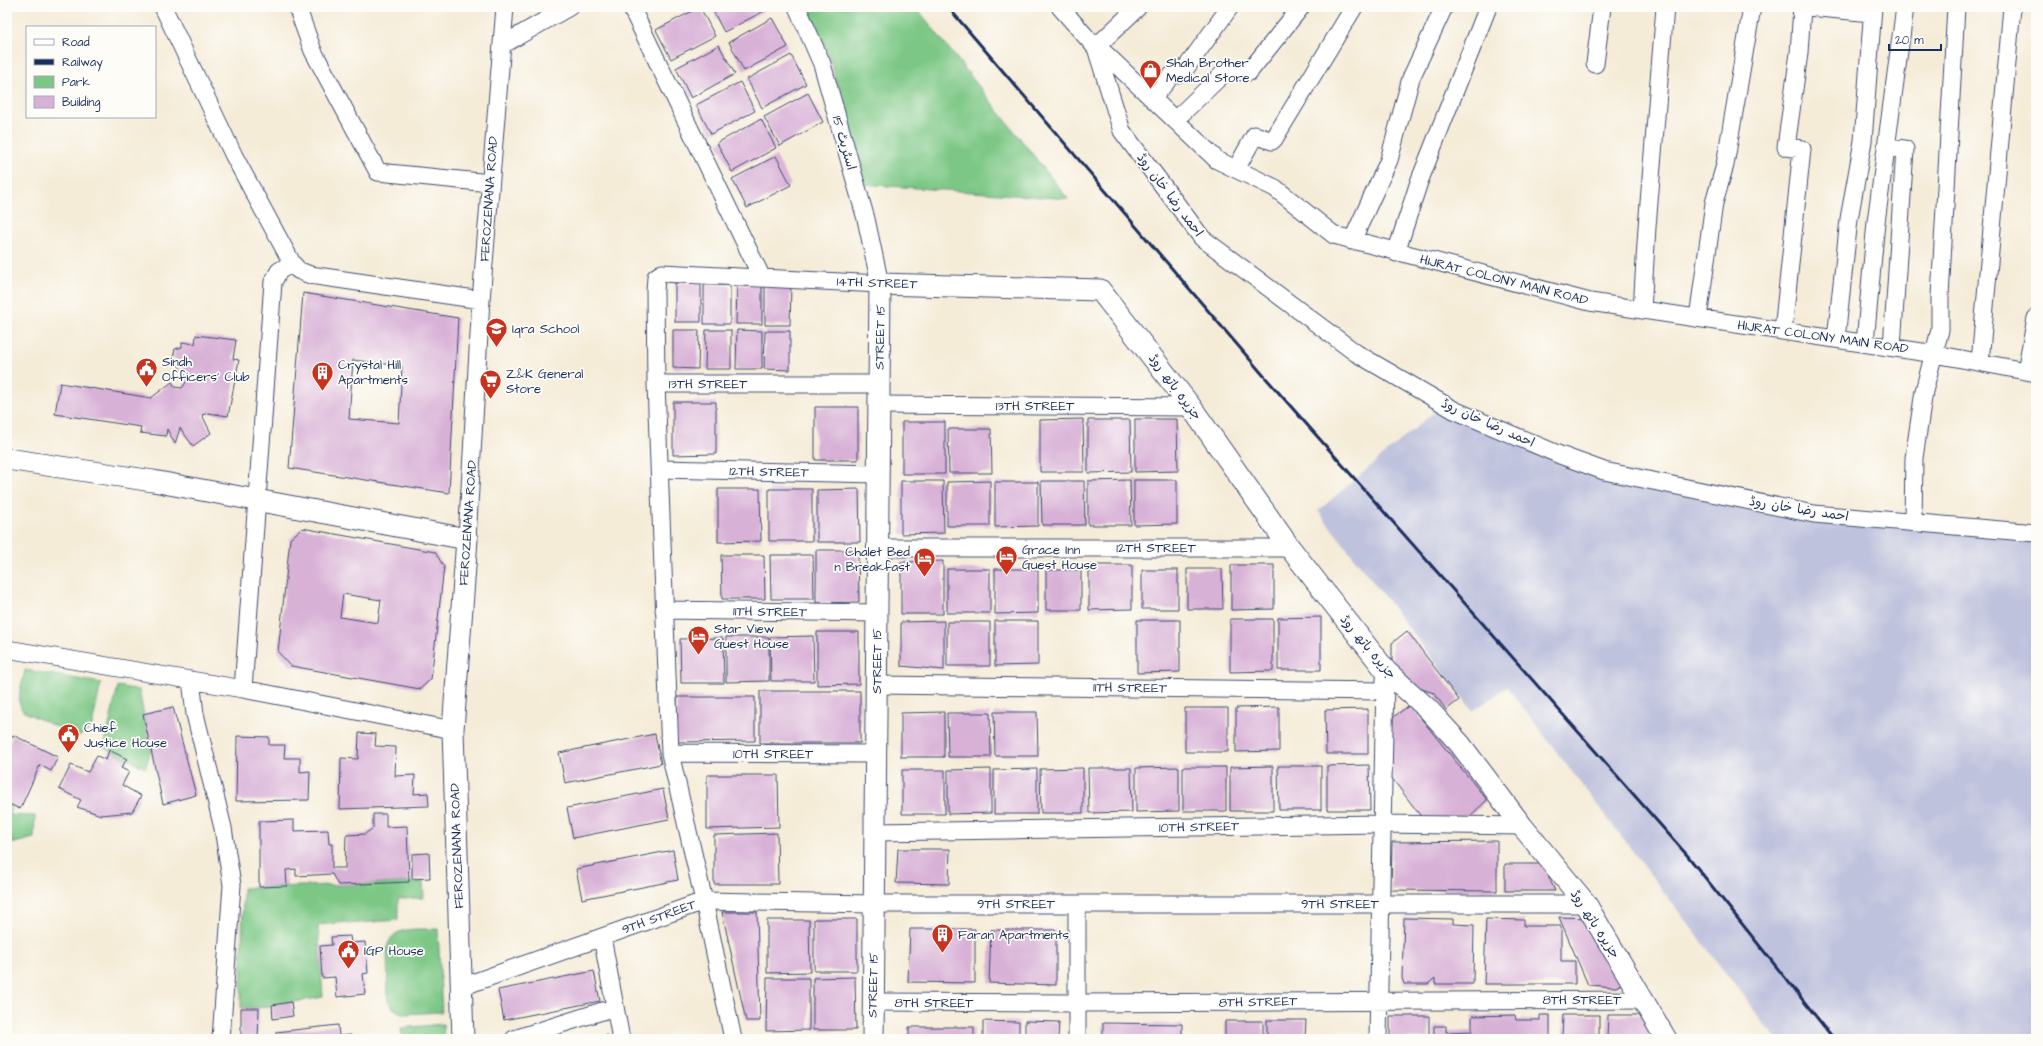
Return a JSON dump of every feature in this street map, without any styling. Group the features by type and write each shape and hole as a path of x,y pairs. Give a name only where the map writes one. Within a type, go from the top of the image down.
{"street":[{"path":"163,7 234,156 292,263 298,270 310,275 482,300"},
{"path":"297,7 313,51 378,172 490,183"},
{"name":"FEROZENANA ROAD","path":"463,1039 453,730 490,183 505,7"},
{"path":"502,45 569,7"},
{"path":"631,7 762,278"},
{"name":"اسٹریٹ 15","path":"797,7 822,64 866,219 880,284"},
{"name":"HIJRAT COLONY MAIN ROAD","path":"1060,7 1097,47 1218,160 1276,188 1334,235 1396,253 1590,302 1892,347 2031,372"},
{"path":"1097,47 1138,7"},
{"path":"1152,98 1171,76 1183,72 1230,7"},
{"path":"1175,120 1226,71 1249,72 1301,7"},
{"path":"1236,169 1255,135 1272,141 1354,7"},
{"path":"1352,241 1389,160 1411,78 1444,7"},
{"path":"1396,253 1419,182 1488,7"},
{"path":"1595,64 1602,7"},
{"path":"1642,310 1647,227 1665,7"},
{"path":"1698,318 1714,203 1725,165 1752,7"},
{"path":"1783,331 1802,149 1786,146 1799,53 1802,7"},
{"path":"1808,7 1873,10 1864,140 1849,219 1836,339"},
{"path":"1865,343 1876,222 1905,7"},
{"path":"1913,522 1914,458 1924,391 1935,354 1940,330 1940,297 1956,7"},
{"path":"1980,362 2012,7"},
{"name":"احمد رضا خان روڈ","path":"1097,47 1122,131 1202,238 1362,357 1454,410 1560,455 1604,471 1800,511 2036,533"},
{"path":"1887,147 1905,150 1892,347"},
{"path":"243,689 273,282 279,271 292,263"},
{"name":"14TH STREET","path":"656,384 655,291 656,277 662,273 880,284 1100,290"},
{"name":"STREET 15","path":"873,1039 880,284"},
{"name":"جزیرہ باتھ روڈ","path":"1100,290 1191,407 1384,681 1428,709 1460,744 1522,826 1586,904 1666,1039"},
{"path":"2031,372 2036,318"},
{"path":"656,384 670,754 704,901 733,1039"},
{"name":"13TH STREET","path":"656,384 1191,407"},
{"path":"7,459 153,481 467,539"},
{"name":"12TH STREET","path":"660,469 878,474"},
{"name":"12TH STREET","path":"877,548 1290,548"},
{"name":"11TH STREET","path":"664,610 877,613"},
{"path":"7,649 243,689 453,730"},
{"path":"191,680 200,739 223,828 232,885 221,1039"},
{"path":"1378,1039 1384,681"},
{"name":"11TH STREET","path":"876,685 1384,681"},
{"name":"10TH STREET","path":"670,754 876,754"},
{"name":"10TH STREET","path":"875,832 1381,824 1522,826"},
{"name":"9TH STREET","path":"461,987 704,901 874,904 1586,904"},
{"path":"1077,904 1077,1039"},
{"path":"602,937 621,1039"},
{"name":"8TH STREET","path":"873,1002 1077,1003 1378,1000 1642,1000"},
{"path":"514,1039 615,1006"}],"shaded area":[{"path":"1441,406 1548,450 1715,495 2036,537 2036,1039 1776,1039 1507,687 1473,711 1318,511"}],"green space":[{"path":"803,7 916,7 1068,199 861,184 831,61"},
{"path":"25,670 101,683 92,726 85,733 75,735 24,712 21,708 19,697"},
{"path":"118,686 139,690 151,751 145,768 104,747"},
{"path":"7,803 13,805 9,815 35,816 34,838 7,845"},
{"path":"423,882 424,898 398,899 398,920 318,925 323,997 259,1008 241,1008 243,888"},
{"path":"438,929 442,1012 402,1014 393,1008 388,1001 387,948 390,940 394,935 407,930"},
{"path":"443,1024 444,1039 402,1039 401,1028"}],"building":[{"path":"700,7 715,36 671,59 656,30"},
{"path":"711,7 767,7 768,9 724,32"},
{"path":"772,18 788,47 744,71 729,42"},
{"path":"719,45 735,74 691,98 676,68"},
{"path":"791,55 806,84 762,108 747,79"},
{"path":"740,82 755,111 711,134 696,105"},
{"path":"808,93 823,122 780,146 764,117"},
{"path":"761,119 776,148 732,172 717,143"},
{"path":"776,156 791,185 747,208 732,179"},
{"path":"675,283 701,283 701,322 675,322"},
{"path":"704,285 730,285 730,324 704,324"},
{"path":"737,285 762,285 762,324 736,324"},
{"path":"765,286 791,286 790,325 765,325"},
{"name":"Crystal Hill Apartments","path":"303,293 458,318 449,493 289,468","holes":["353,360 402,366 399,423 349,419"]},
{"path":"673,330 699,330 698,369 673,368"},
{"path":"706,330 731,330 731,369 705,369"},
{"path":"737,330 762,331 762,369 736,369"},
{"path":"765,331 790,331 790,370 764,369"},
{"name":"Sindh Officers' Club","path":"196,335 236,340 233,359 239,360 228,416 208,413 202,415 211,433 193,446 180,428 175,444 167,429 166,436 140,433 141,427 55,414 60,383 151,398 172,382 175,387 182,388 187,381 186,376 173,358 175,349 182,347 182,342 195,344"},
{"path":"673,402 716,402 716,454 673,455"},
{"path":"815,407 858,407 858,460 815,460"},
{"path":"1083,419 1084,472 1040,472 1040,420"},
{"path":"1135,419 1177,419 1178,471 1135,472"},
{"path":"1088,420 1130,420 1131,472 1088,473"},
{"path":"902,422 945,422 945,474 902,474"},
{"path":"948,429 991,429 992,473 949,473"},
{"path":"1130,480 1131,525 1088,525 1088,481"},
{"path":"1134,480 1177,480 1177,524 1134,525"},
{"path":"901,481 943,481 944,533 901,534"},
{"path":"990,481 990,526 947,526 947,482"},
{"path":"1041,481 1084,481 1085,525 1042,525"},
{"path":"995,482 1038,482 1038,526 995,527"},
{"path":"718,489 760,489 761,541 718,542"},
{"path":"769,489 812,489 812,541 769,541"},
{"path":"859,489 860,542 817,542 817,490"},
{"path":"302,528 435,552 444,567 431,679 420,689 291,666 278,652 290,539","holes":["343,594 381,600 378,623 340,617"]},
{"path":"816,550 858,550 859,602 816,603"},
{"path":"721,555 764,555 765,599 722,599"},
{"path":"770,555 813,555 814,599 771,599"},
{"path":"943,561 943,614 901,614 901,562"},
{"path":"1089,565 1132,565 1132,609 1089,610"},
{"path":"1231,565 1274,565 1274,609 1231,610"},
{"path":"947,569 990,569 990,613 947,613"},
{"path":"995,569 1038,569 1038,613 995,614"},
{"path":"1187,569 1222,569 1223,609 1187,609"},
{"path":"1046,570 1081,570 1081,610 1046,610"},
{"path":"1142,570 1178,570 1178,609 1142,609"},
{"path":"1321,617 1321,670 1278,670 1278,618"},
{"path":"1230,619 1273,619 1273,671 1230,672"},
{"path":"1137,620 1180,620 1180,672 1137,673"},
{"path":"944,621 944,670 901,666 901,622"},
{"path":"995,621 1038,621 1038,665 995,666"},
{"path":"947,622 990,622 990,666 947,666"},
{"path":"1407,631 1459,700 1446,710 1434,693 1406,684 1392,666 1392,643"},
{"path":"817,632 859,632 859,684 817,685"},
{"path":"813,636 814,681 771,681 770,637"},
{"path":"726,637 769,637 769,681 726,682"},
{"path":"723,638 724,683 681,683 680,639"},
{"path":"760,691 860,691 860,743 760,743"},
{"path":"677,697 755,697 755,741 676,742"},
{"path":"1410,705 1487,800 1468,818 1423,819 1388,773 1389,720"},
{"path":"173,707 196,795 163,804 143,714"},
{"path":"1279,707 1279,751 1236,752 1236,708"},
{"path":"1185,708 1228,708 1228,752 1185,752"},
{"path":"1368,709 1368,754 1326,754 1325,710"},
{"path":"944,712 944,757 901,757 901,713"},
{"path":"994,712 1037,712 1038,756 995,756"},
{"path":"947,713 990,713 991,757 948,757"},
{"path":"359,733 376,734 375,746 396,747 395,776 415,775 414,794 428,793 429,806 340,809 341,758 358,759"},
{"path":"655,734 661,764 565,783 559,753"},
{"path":"13,735 58,757 51,771 40,765 20,809 7,803 7,747"},
{"path":"237,736 269,737 269,745 285,745 284,758 300,758 300,772 310,771 309,800 236,801"},
{"path":"109,750 127,759 121,768 129,772 122,785 141,796 132,812 101,815 77,807 81,800 59,789 71,765 88,772 97,756 106,760"},
{"path":"1369,765 1370,810 1327,810 1327,766"},
{"path":"1273,766 1273,811 1230,811 1230,767"},
{"path":"1278,766 1321,766 1321,810 1279,810"},
{"path":"1179,767 1179,811 1136,812 1136,768"},
{"path":"1183,767 1226,767 1226,811 1183,811"},
{"path":"1083,768 1083,813 1041,813 1040,769"},
{"path":"1088,768 1131,768 1132,812 1089,813"},
{"path":"991,769 991,813 948,814 948,770"},
{"path":"1037,769 1037,814 994,814 994,770"},
{"path":"902,770 945,770 945,814 902,814"},
{"path":"707,775 778,775 779,827 707,829"},
{"path":"663,789 669,819 573,838 567,808"},
{"path":"373,814 386,814 386,827 407,826 409,882 338,885 332,874 296,876 296,869 286,870 287,886 259,887 259,821 294,820 294,831 328,830 329,844 332,844 332,868 345,868 346,835 365,834 373,828"},
{"path":"777,833 778,884 714,884 714,835"},
{"path":"1497,841 1497,891 1391,890 1392,842"},
{"path":"898,849 950,849 949,884 896,883"},
{"path":"673,850 678,880 582,899 576,869"},
{"path":"429,853 430,878 412,879 412,854"},
{"path":"1505,864 1543,864 1555,891 1505,891"},
{"path":"722,912 757,912 760,1021 746,1021"},
{"path":"1559,917 1591,918 1626,981 1616,987 1588,985"},
{"path":"1404,918 1453,919 1453,924 1474,925 1473,984 1435,984 1435,978 1428,984 1404,984 1402,978"},
{"path":"814,919 857,919 857,971 814,971"},
{"path":"1486,919 1524,920 1524,926 1561,926 1561,961 1575,961 1575,984 1484,984"},
{"path":"767,920 809,920 810,972 767,973"},
{"name":"Faran Apartments","path":"910,929 975,929 975,983 908,982"},
{"path":"991,930 1056,930 1056,985 989,983"},
{"name":"IGP House","path":"350,936 351,943 365,942 368,973 363,974 365,994 337,997 335,977 322,978 320,946 332,945 331,937"},
{"path":"594,971 600,1001 504,1020 498,990"},
{"path":"855,977 856,1030 813,1030 813,978"},
{"path":"767,978 809,978 809,1030 766,1031"},
{"path":"291,1002 293,1016 273,1019 272,1005"},
{"path":"241,1008 259,1008 258,1039 241,1039"},
{"path":"1515,1015 1516,1020 1540,1020 1540,1015 1550,1015 1550,1039 1434,1039 1434,1026 1446,1026 1446,1032 1472,1031 1472,1016"},
{"path":"1563,1015 1599,1015 1599,1039 1562,1039"},
{"path":"1608,1015 1644,1015 1659,1039 1607,1039"},
{"path":"1390,1016 1429,1016 1429,1039 1390,1039"},
{"path":"1267,1020 1306,1020 1305,1039 1267,1039"},
{"path":"983,1021 1019,1022 1019,1039 983,1039"},
{"path":"1025,1021 1059,1022 1058,1039 1025,1039"},
{"path":"1225,1021 1263,1021 1263,1039 1225,1039"},
{"path":"1103,1023 1182,1024 1182,1039 1103,1039"},
{"path":"338,1025 339,1036 351,1035 351,1039 277,1039 276,1032"},
{"path":"909,1027 974,1027 974,1039 909,1039"},
{"path":"607,1035 608,1039 592,1039 592,1038"}],"railway":[{"path":"948,7 1264,376 1687,855 1834,1039"}],"place":[{"name":"Shah Brother Medical Store","path":"1151,90"},
{"name":"Iqra School","path":"497,348"},
{"name":"Sindh Officers' Club","path":"146,388"},
{"name":"Crystal Hill Apartments","path":"323,392"},
{"name":"Z&K General Store","path":"490,400"},
{"name":"Grace Inn Guest House","path":"1006,576"},
{"name":"Chalet Bed n Breakfast","path":"925,578"},
{"name":"Star View Guest House","path":"698,656"},
{"name":"Chief Justice House","path":"68,754"},
{"name":"Faran Apartments","path":"942,954"},
{"name":"IGP House","path":"348,970"}]}
